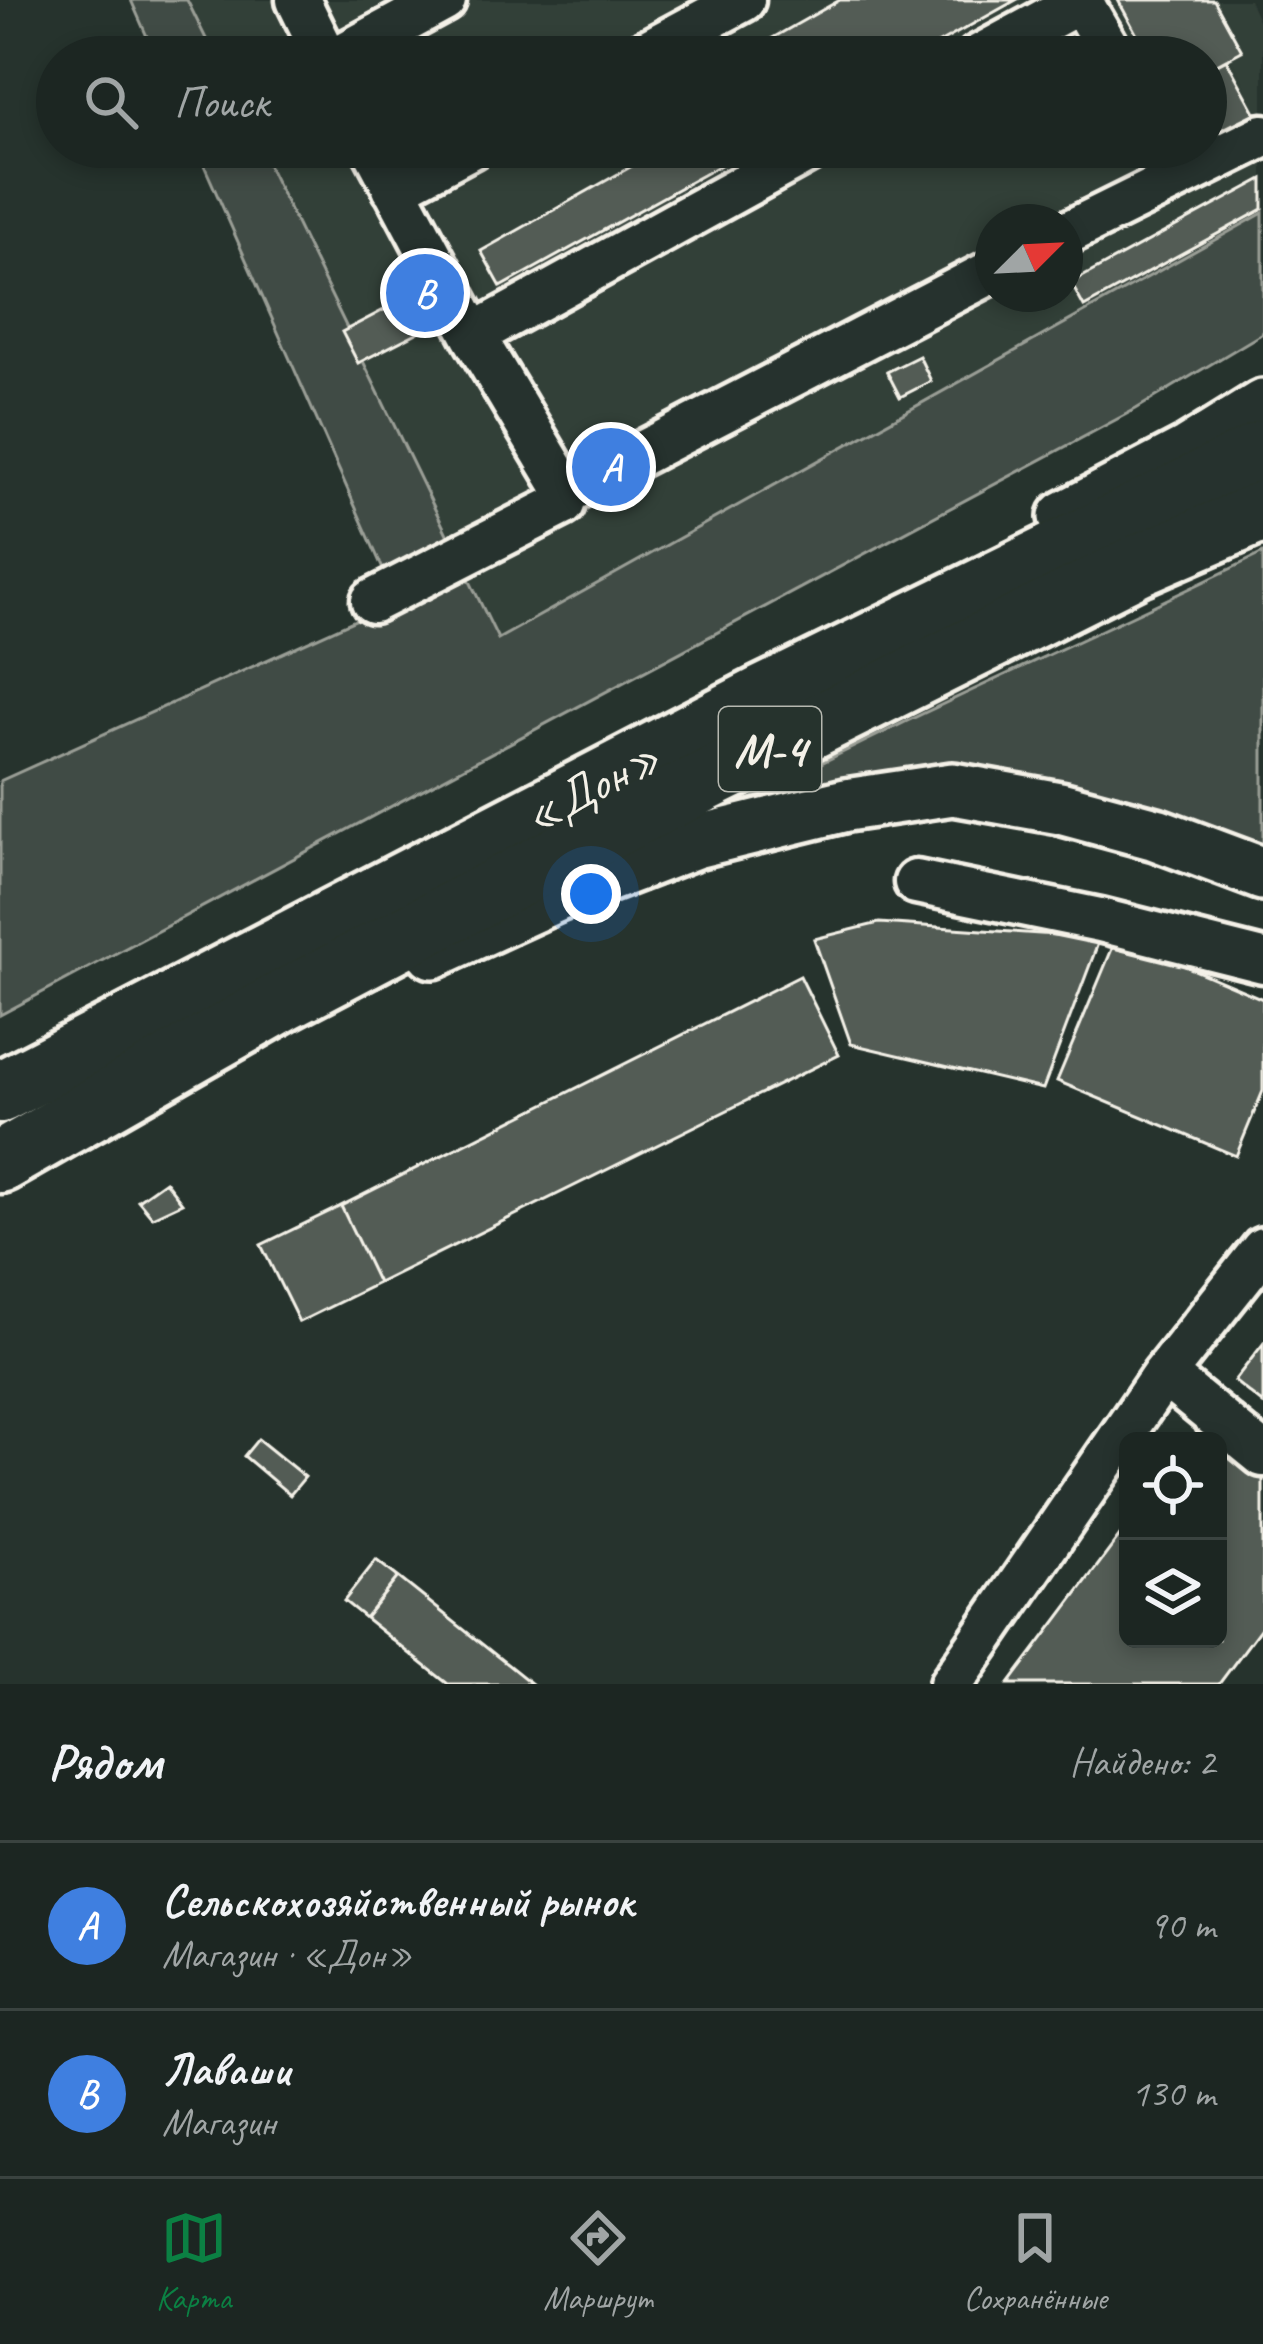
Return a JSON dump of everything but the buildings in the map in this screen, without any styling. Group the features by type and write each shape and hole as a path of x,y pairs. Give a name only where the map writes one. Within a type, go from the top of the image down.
{"highway":[{"name":"«Дон»","path":"0,1092 762,697 1263,451"},
{"name":"«Дон»","path":"284,1000 805,731 1138,565 1263,511"},
{"name":"М-4","path":"0,1162 284,1000"}],"main road":[{"path":"762,697 841,635 1189,452 1263,406"},
{"path":"284,1000 368,981 556,896 695,842 846,805 953,789 1060,808 1156,834 1263,874"}],"lane":[{"path":"298,0 316,36"},
{"path":"378,36 444,0"},
{"path":"1016,36 1081,0 1101,36"},
{"path":"674,36 737,1"},
{"path":"1227,146 1263,136"},
{"path":"384,168 473,335 567,492"},
{"path":"394,188 432,168"},
{"path":"473,335 777,168"},
{"path":"1083,222 1163,168"},
{"path":"373,601 562,504 567,492 975,281"},
{"path":"916,882 1100,920 1263,961"},
{"path":"950,1684 1164,1373 1263,1249"},
{"path":"1164,1373 1263,1454"}],"shaded area":[{"path":"131,0 187,0 205,36 147,36"},
{"path":"187,0 1249,0 1263,30 1263,213 498,640 269,168 1227,168 1227,36 205,36"},
{"path":"205,168 269,168 498,639 1263,213 1263,333 1136,409 0,1015 0,781 397,601"},
{"path":"1263,553 1263,847 1039,779 869,779 745,802 873,738"}],"place":[{"name":"Лаваши","path":"425,293"},
{"name":"Сельскохозяйственный рынок","path":"611,467"}]}
